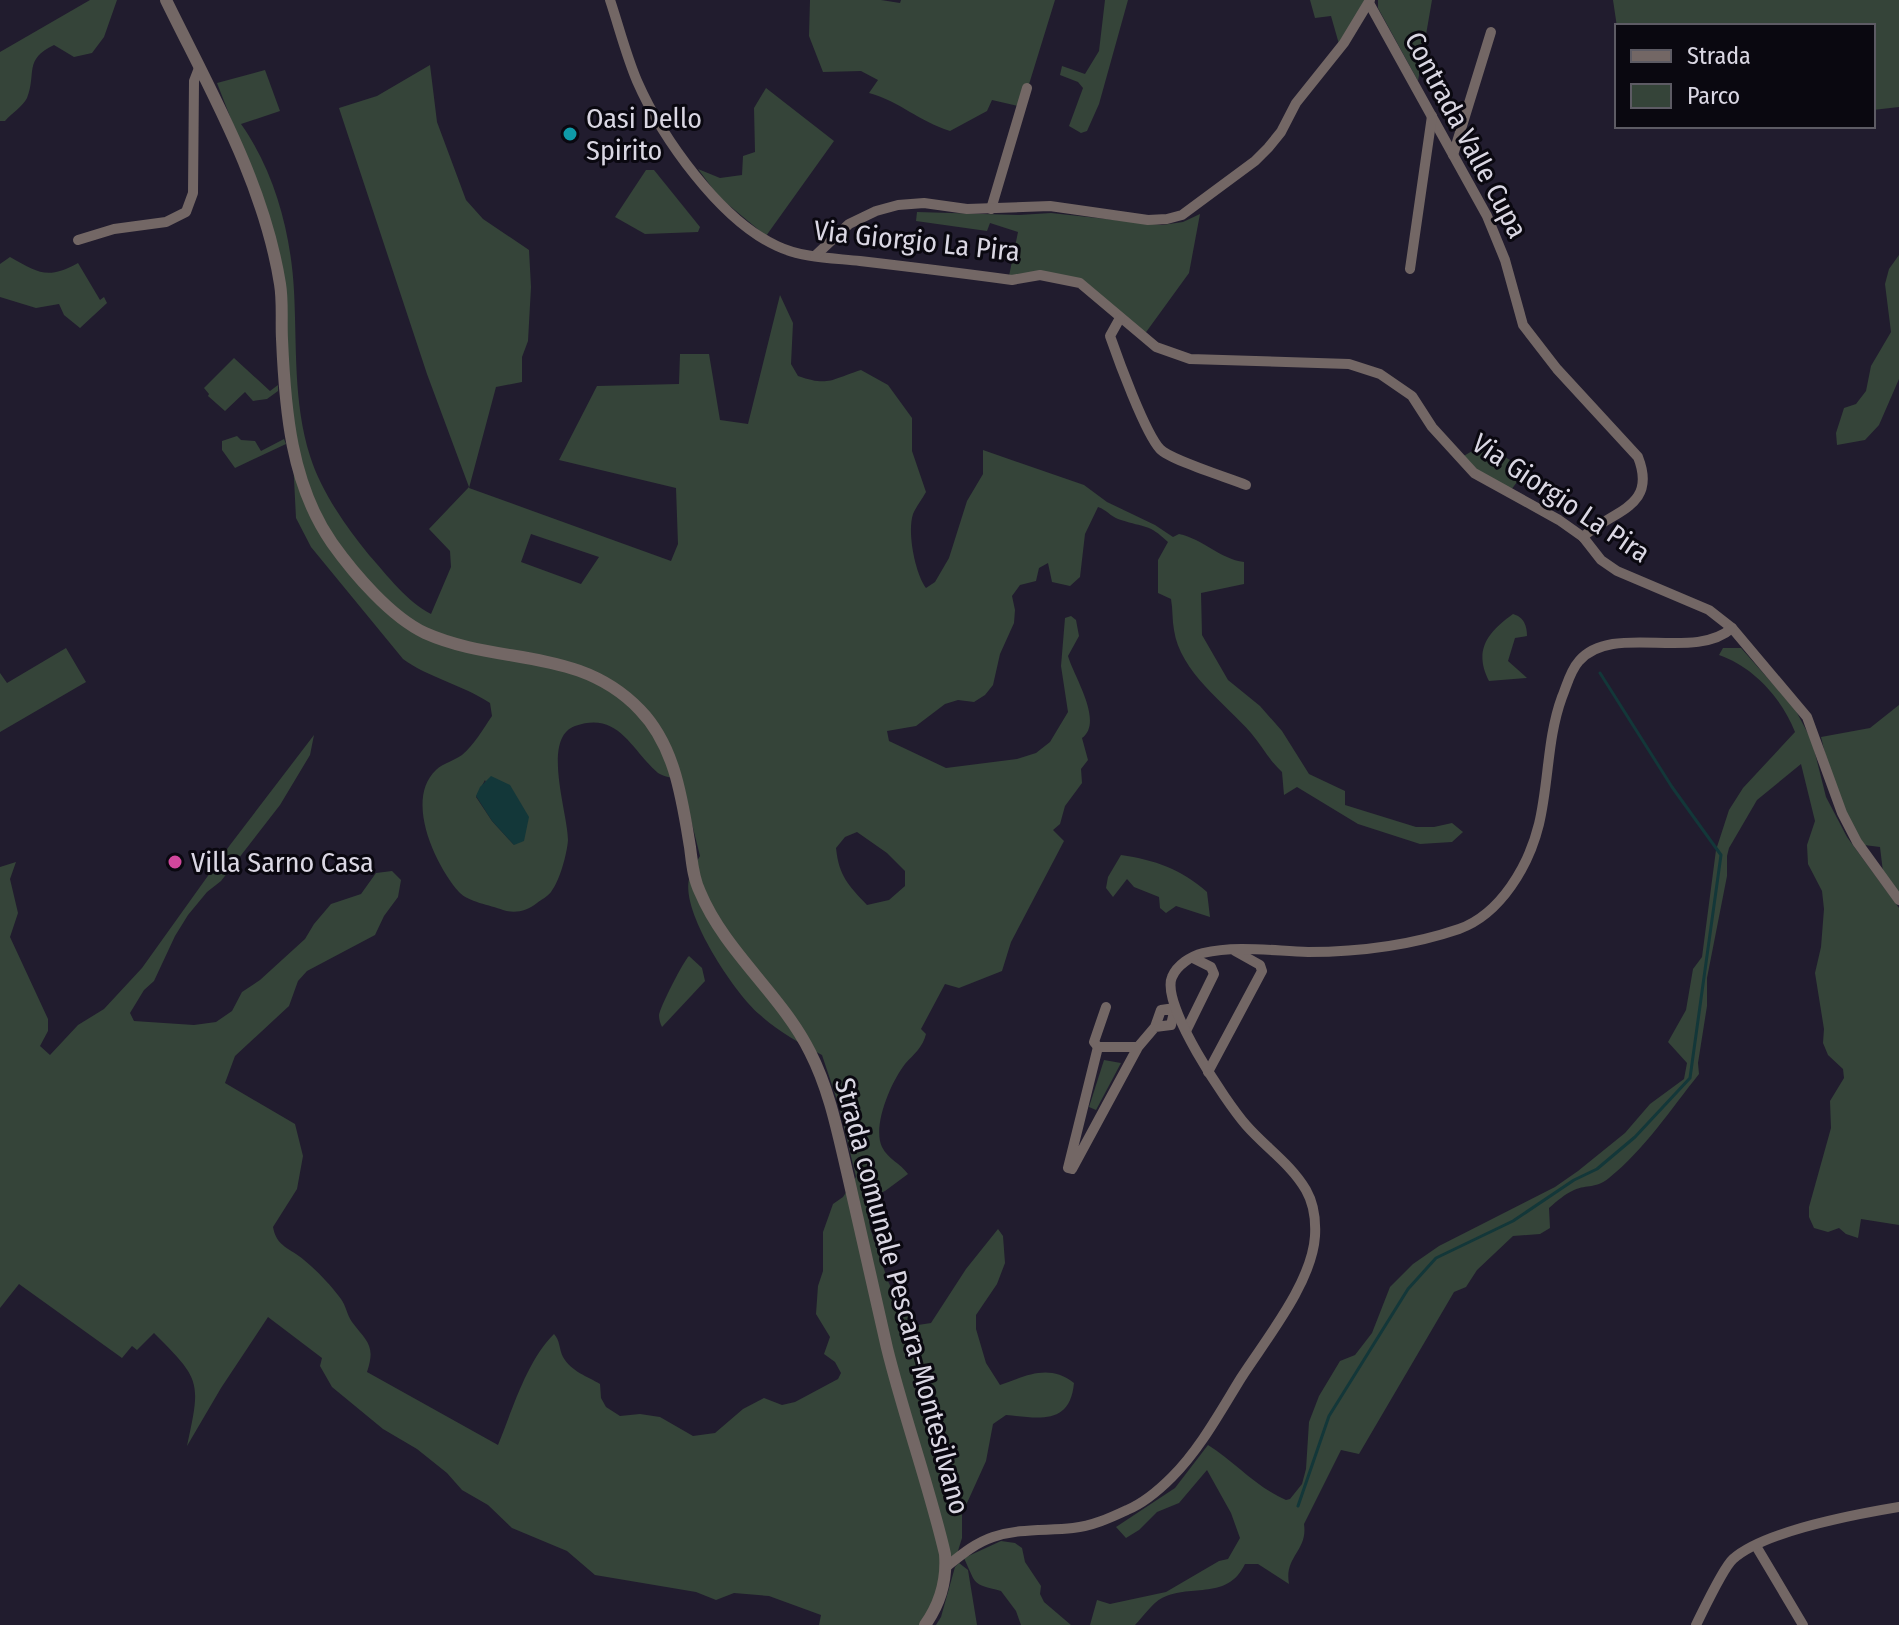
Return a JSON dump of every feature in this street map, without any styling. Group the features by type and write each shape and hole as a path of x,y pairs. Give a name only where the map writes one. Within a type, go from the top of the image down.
{"street":[{"name":"Strada comunale Pescara-Montesilvano","path":"166,0 249,176 266,226 281,286 288,429 303,489 331,542 368,587 422,632 484,651 575,667 601,679 643,713 661,737 673,767 682,800 696,885 710,917 788,1015 811,1053 833,1114 889,1355 942,1539 946,1567 942,1590 925,1625"},
{"name":"Via Giorgio La Pira","path":"610,0 637,81 692,170 719,201 760,237 777,246 815,256 1012,280 1040,275 1062,278 1080,283 1156,347 1190,359 1349,364 1380,374 1412,396 1432,427 1474,473 1559,520 1583,537 1601,560 1617,571 1709,610 1732,628 1807,717 1842,813 1857,842 1899,900"},
{"path":"815,256 849,224 898,205 924,203 991,209 1050,206 1148,220 1182,215 1268,148 1281,132 1296,103 1370,2"},
{"name":"Contrada Valle Cupa","path":"1370,2 1376,18 1487,216 1505,260 1523,325 1557,369 1638,457 1644,484 1639,497 1583,537"},
{"name":"Contrada Valle Cupa","path":"1360,19 1376,18"},
{"path":"1453,155 1491,32"},
{"path":"78,240 114,229 166,222 186,212 193,193 194,81 199,68"},
{"path":"991,209 1027,88"},
{"path":"1410,269 1432,116"},
{"path":"1120,318 1110,336 1146,423 1162,452 1246,485"},
{"path":"946,1567 973,1546 993,1537 1031,1529 1078,1527 1132,1508 1152,1495 1191,1454 1300,1284 1314,1249 1313,1204 1300,1180 1242,1121 1208,1072 1169,991 1175,971 1200,954 1233,951 1311,952 1373,947 1446,932 1480,919 1500,901 1531,847 1539,823 1553,728 1572,671 1580,659 1590,651 1614,644 1704,642 1722,637 1732,628"},
{"path":"1208,1072 1262,971 1260,965 1233,951"},
{"path":"1186,1031 1214,974 1211,967 1193,958"},
{"path":"1098,1047 1094,1042 1106,1007"},
{"path":"1098,1047 1068,1168 1072,1169 1138,1047 1155,1027 1161,1010 1175,1008"},
{"path":"1098,1047 1138,1047"},
{"path":"1696,1625 1731,1560 1756,1546 1838,1518 1899,1507"},
{"path":"1756,1546 1803,1625"}],"green space":[{"path":"90,0 117,0 104,37 92,53 74,57 54,45 44,51 34,62 27,98 5,121 0,121 0,52"},
{"path":"810,0 900,3 901,0 1055,0 1022,107 992,100 987,111 950,131 869,93 878,80 861,71 823,72 809,36"},
{"path":"1105,0 1128,0 1099,104 1087,131 1081,133 1069,126 1083,88 1078,82 1060,75 1062,66 1085,74 1099,51"},
{"path":"1310,0 1367,0 1339,44 1331,16 1315,18"},
{"path":"1378,0 1432,0 1418,81 1378,8"},
{"path":"1613,0 1899,0 1899,107 1875,110 1875,24 1617,24"},
{"path":"430,65 437,122 466,200 483,219 529,250 531,287 522,382 496,387 469,488 671,561 678,544 676,488 559,460 597,386 679,384 680,354 709,354 720,420 748,424 780,295 793,323 791,364 798,376 824,381 861,370 888,385 912,418 912,451 926,492 913,514 912,541 918,573 926,588 935,582 949,558 967,501 983,474 983,450 1084,485 1107,502 1173,537 1179,534 1188,537 1244,562 1244,584 1201,593 1202,635 1228,680 1260,706 1282,731 1309,774 1345,791 1345,805 1416,827 1452,823 1463,832 1452,842 1420,844 1358,824 1297,787 1284,795 1282,772 1251,733 1194,673 1178,645 1171,599 1158,593 1158,560 1168,542 1151,529 1118,519 1098,507 1085,534 1080,577 1070,586 1052,582 1048,563 1039,568 1036,581 1020,585 1012,596 1014,623 1000,654 993,685 985,695 974,702 958,700 945,704 916,726 887,731 889,741 946,768 1017,759 1036,753 1050,742 1068,712 1061,666 1065,618 1071,616 1076,620 1079,636 1068,656 1089,711 1088,731 1082,738 1088,760 1081,769 1082,783 1065,806 1060,824 1053,830 1064,841 1011,942 1002,971 959,988 945,984 921,1029 926,1034 923,1043 900,1072 881,1116 882,1147 908,1174 885,1191 867,1199 870,1228 888,1281 895,1296 918,1325 931,1323 966,1269 998,1229 1003,1236 1005,1263 997,1284 976,1315 976,1329 986,1363 1000,1385 1038,1373 1056,1374 1074,1383 1066,1407 1059,1413 1041,1418 1006,1415 993,1424 986,1461 962,1514 962,1538 957,1554 921,1625 819,1625 821,1615 769,1596 734,1593 716,1600 696,1592 595,1575 567,1551 512,1528 488,1505 462,1490 447,1473 417,1449 383,1429 332,1387 320,1366 322,1358 268,1317 187,1446 194,1408 193,1383 181,1361 154,1333 137,1350 132,1346 122,1358 19,1284 0,1308 0,867 16,862 10,879 18,913 10,937 48,1019 48,1031 40,1046 50,1055 78,1025 104,1009 142,968 314,735 310,755 280,805 221,881 188,915 154,981 144,990 130,1013 134,1021 194,1025 216,1022 232,1011 242,992 260,980 305,939 331,904 361,894 376,873 392,871 401,880 398,897 375,935 307,971 298,981 289,1006 235,1056 225,1083 295,1124 303,1156 297,1189 273,1227 274,1232 281,1244 314,1269 341,1299 350,1319 368,1344 371,1356 367,1372 498,1445 528,1372 554,1334 567,1362 600,1384 601,1398 606,1407 620,1416 640,1414 660,1417 693,1436 715,1433 743,1409 764,1398 782,1405 795,1402 838,1379 841,1373 835,1362 824,1354 830,1337 816,1314 818,1286 823,1271 823,1232 833,1204 843,1197 856,1177 839,1106 822,1055 781,1031 748,1003 724,971 701,931 689,894 690,876 700,856 681,780 658,773 614,728 590,723 575,726 565,733 560,745 559,777 568,840 562,867 551,892 533,906 516,912 480,903 463,895 450,881 433,850 423,815 423,798 427,783 436,770 462,755 478,737 492,716 490,703 403,659 311,547 296,518 287,341 262,199 217,83 265,70 280,111 241,124 263,162 285,226 294,291 298,394 310,456 327,495 360,544 406,595 431,614 451,567 450,551 429,529 469,487 427,374 339,108 377,96","holes":["531,534 599,557 581,584 521,562","485,780 514,845 492,821 476,797","857,832 887,853 905,871 905,886 889,900 867,905 850,886 839,866 836,848 845,837"]},
{"path":"766,88 834,141 766,236 719,197 698,169 720,178 742,175 743,156 755,152 754,108"},
{"path":"646,170 654,170 700,227 698,232 645,234 615,217"},
{"path":"917,212 1051,213 1162,225 1183,222 1200,214 1189,273 1144,335 1081,281 1009,276 1018,232 990,223 987,231 916,221"},
{"path":"1899,255 1899,379 1879,425 1865,440 1837,445 1836,433 1844,408 1856,404 1866,391 1871,366 1891,332 1885,284 1889,269"},
{"path":"10,257 28,267 51,273 78,263 100,300 104,297 107,303 80,328 64,315 59,304 36,308 0,297 0,264"},
{"path":"234,358 270,391 278,385 278,391 267,399 253,401 245,392 225,411 208,396 204,388"},
{"path":"237,436 241,440 255,441 261,451 284,439 286,444 235,468 222,450 222,441"},
{"path":"1484,444 1526,470 1511,490 1490,481 1462,457"},
{"path":"1513,614 1524,622 1527,636 1515,638 1508,661 1527,678 1489,681 1482,660 1483,651 1490,635"},
{"path":"66,648 86,682 0,732 0,673 7,683"},
{"path":"1723,648 1741,648 1795,709 1812,741 1826,797 1847,837 1899,908 1899,1225 1861,1219 1858,1238 1839,1228 1828,1232 1814,1228 1809,1217 1831,1128 1830,1101 1844,1078 1843,1069 1828,1055 1823,1043 1824,1029 1815,973 1824,909 1822,891 1808,864 1807,845 1815,821 1801,764 1757,800 1729,848 1727,876 1707,978 1699,1074 1657,1129 1622,1167 1604,1181 1574,1190 1561,1198 1549,1208 1550,1228 1540,1234 1513,1236 1477,1270 1466,1287 1454,1292 1359,1454 1341,1450 1304,1524 1303,1541 1288,1574 1289,1584 1258,1564 1245,1564 1229,1583 1162,1598 1135,1625 1090,1625 1097,1600 1110,1604 1166,1592 1219,1561 1228,1559 1240,1538 1231,1513 1207,1470 1179,1503 1157,1512 1139,1530 1126,1538 1116,1527 1175,1488 1208,1445 1265,1488 1286,1500 1290,1499 1302,1484 1309,1422 1319,1396 1340,1361 1355,1355 1372,1333 1390,1287 1413,1264 1439,1246 1555,1187 1578,1171 1625,1133 1650,1104 1684,1079 1687,1063 1668,1042 1686,1010 1693,969 1702,957 1716,850 1729,810 1743,788 1795,732 1783,708 1765,686 1744,667 1719,655"},
{"path":"1899,705 1899,893 1883,872 1880,847 1864,845 1850,819 1833,779 1821,737 1870,728"},
{"path":"1121,855 1167,867 1187,877 1207,892 1210,917 1176,906 1166,913 1160,908 1159,897 1134,887 1127,879 1113,897 1106,888 1108,877"},
{"path":"689,956 702,968 705,981 662,1027 660,1011"},
{"path":"1104,1060 1121,1063 1096,1110 1089,1107"},
{"path":"1001,1541 1015,1543 1022,1548 1025,1562 1041,1586 1040,1594 1044,1602 1071,1625 1021,1625 1016,1611 1001,1591 976,1582 964,1558"},
{"path":"959,1563 968,1570 977,1625 936,1625 955,1567"}],"shaded area":[{"path":"491,776 510,785 529,817 524,841 514,845 492,821 476,796"}],"waterway":[{"path":"1298,1506 1329,1416 1408,1289 1436,1258 1513,1221 1574,1180 1597,1169 1635,1137 1690,1078 1721,855 1672,787 1600,673"}],"place":[{"name":"Oasi Dello Spirito","path":"570,134"},
{"name":"Villa Sarno Casa","path":"175,862"}]}
